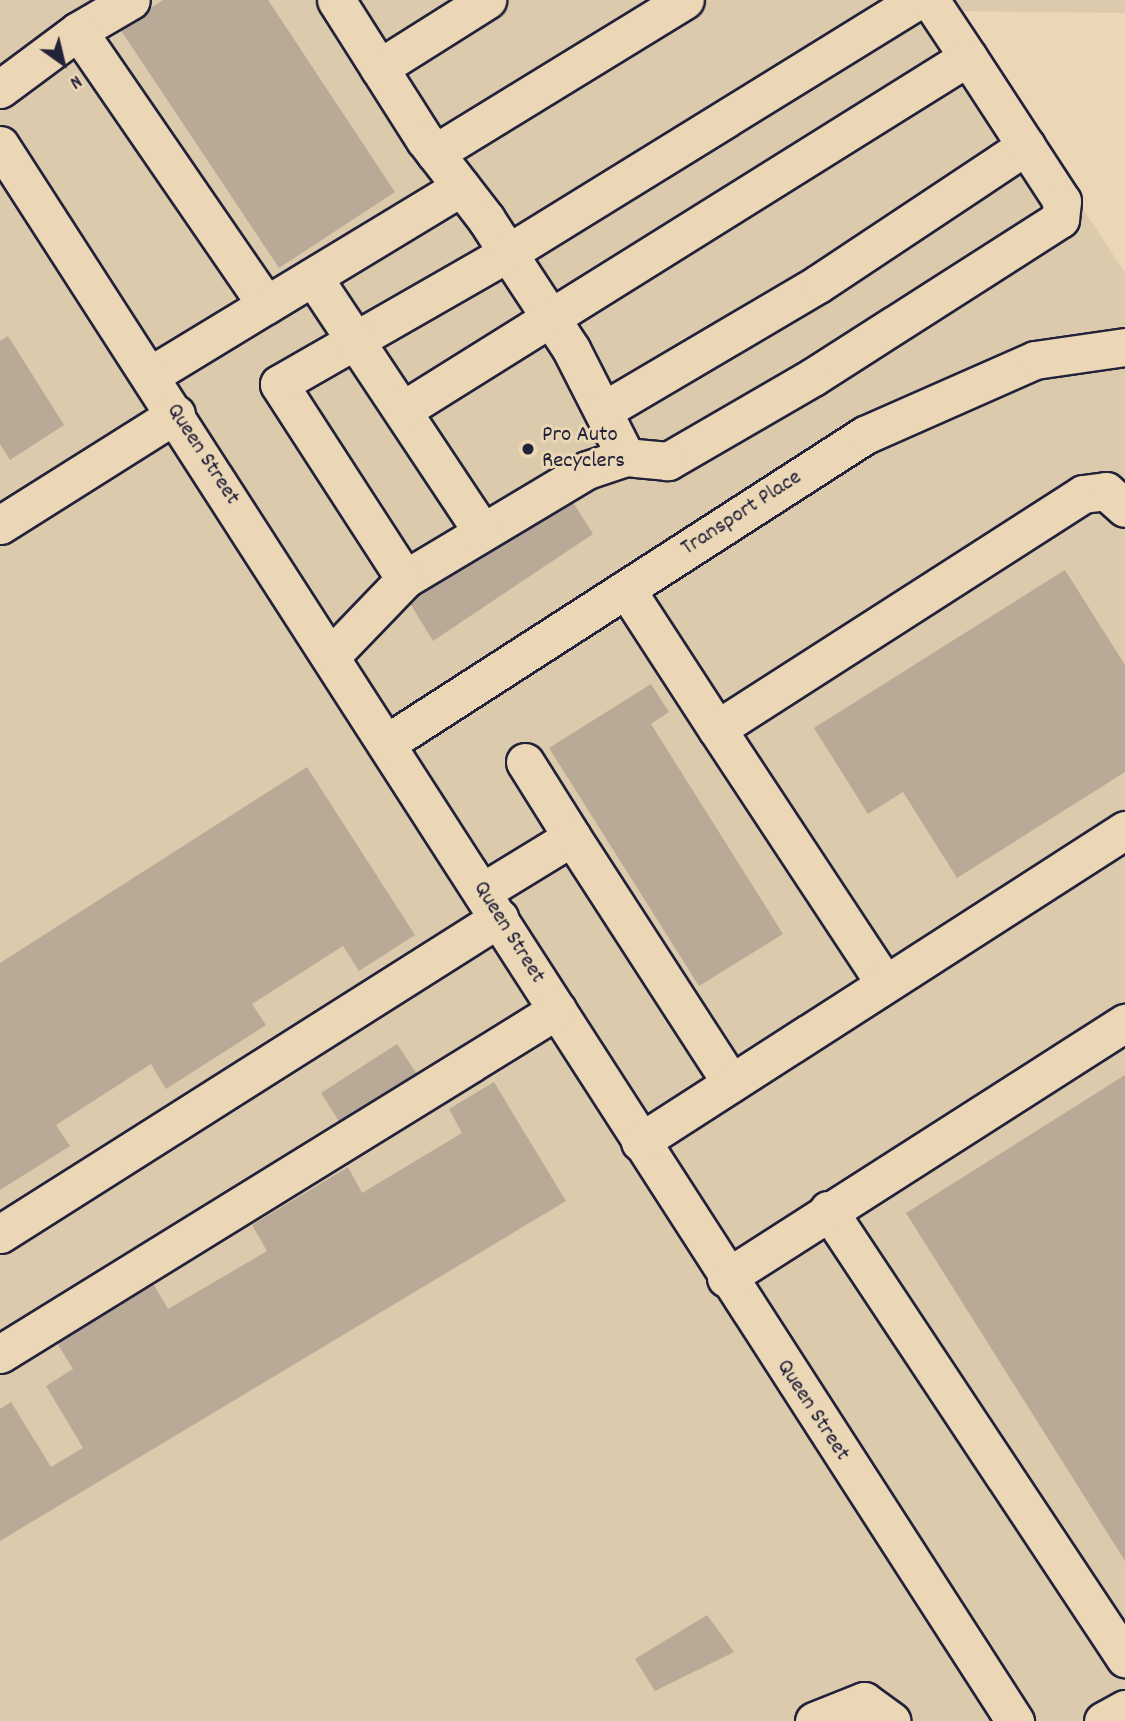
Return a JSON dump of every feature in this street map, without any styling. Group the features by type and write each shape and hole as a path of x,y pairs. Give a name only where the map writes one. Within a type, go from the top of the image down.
{"street":[{"path":"0,89 78,31 131,0"},
{"path":"336,0 435,153 508,253 550,317 606,409 626,457"},
{"path":"379,68 487,0"},
{"path":"435,153 685,0"},
{"path":"405,579 279,384 508,253 918,0"},
{"path":"331,656 405,579 482,531 587,470 626,457 668,461 813,377 1060,219 1062,201 930,0"},
{"path":"78,31 265,305"},
{"path":"403,410 968,57"},
{"name":"Queen Street","path":"0,145 491,905 726,1278 1015,1721"},
{"path":"606,409 817,284 1026,146"},
{"path":"151,375 461,187"},
{"path":"313,277 358,339 482,531"},
{"name":"Transport Place","path":"387,743 865,435 1035,360 1125,347"},
{"path":"0,525 176,414"},
{"path":"717,729 1083,494 1106,491 1125,508"},
{"path":"626,589 885,984"},
{"path":"525,762 732,1083"},
{"path":"640,1142 1125,830"},
{"path":"0,1234 491,905 572,837"},
{"path":"0,1354 557,1010"},
{"path":"726,1278 828,1210 1125,1023"},
{"path":"828,1210 1125,1658"},
{"path":"814,1721 864,1701 892,1721"},
{"path":"1103,1721 1125,1709"}],"shaded area":[{"path":"0,0 1125,0 1125,13 954,11 1125,273 1125,1721 0,1721"}],"building":[{"path":"163,0 268,0 395,192 279,268 120,29"},
{"path":"8,336 64,425 10,460 0,444 0,341"},
{"path":"571,499 593,534 433,641 408,600"},
{"path":"1065,570 1125,665 1125,772 957,878 903,792 868,814 814,728"},
{"path":"651,684 669,712 651,724 783,934 699,986 549,748"},
{"path":"307,767 415,935 359,971 343,946 252,1004 266,1025 166,1089 151,1064 56,1125 70,1146 0,1190 0,963"},
{"path":"397,1044 422,1082 345,1131 321,1093"},
{"path":"1125,1075 1125,1561 906,1213"},
{"path":"494,1082 566,1201 0,1541 0,1409 11,1402 51,1467 83,1448 46,1386 73,1369 57,1343 154,1285 168,1309 267,1251 252,1225 348,1167 362,1193 462,1133 449,1109"},
{"path":"707,1615 734,1652 655,1691 635,1659"}],"place":[{"name":"Pro Auto Recyclers","path":"528,449"}]}
